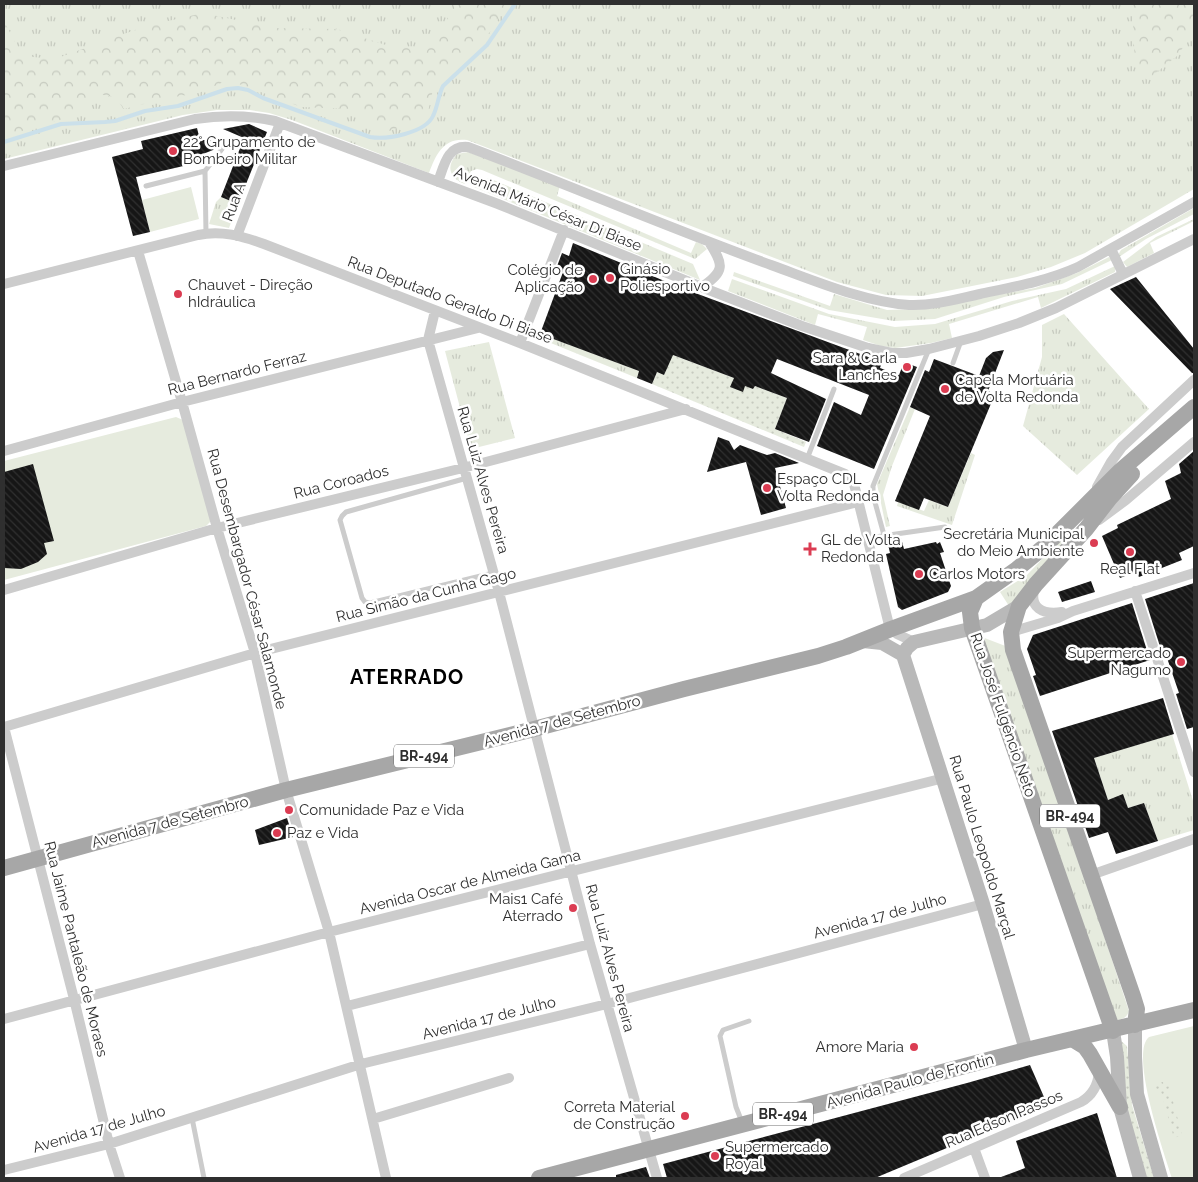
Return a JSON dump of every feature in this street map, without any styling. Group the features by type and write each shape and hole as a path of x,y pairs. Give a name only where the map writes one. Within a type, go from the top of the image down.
{"main road":[{"path":"1019,606 1036,584 1086,529 1125,473 1194,407"},
{"path":"1125,473 1194,418"},
{"name":"Avenida 7 de Setembro","path":"4,868 286,790 534,729 846,647 976,598 1035,555 1087,504 1125,473"},
{"name":"Rua José Fulgêncio Neto","path":"976,598 970,612 972,628 1113,1031"},
{"name":"Rua José Fulgêncio Neto","path":"1019,606 1012,632 1013,650 1136,1003 1135,1025"},
{"name":"Avenida Paulo de Frontin","path":"539,1178 1026,1050 1113,1031 1194,1010"},
{"path":"1072,1039 1090,1054 1120,1107"}],"street":[{"path":"4,166 206,118 254,117 280,122 438,182"},
{"name":"Rua A","path":"237,236 280,122"},
{"name":"Avenida Mário César Di Biase","path":"1194,202 1070,270 1036,282 938,303 908,305 841,290 709,242 562,182 468,147 457,148 450,152 438,182 564,230 810,329 876,351 899,354 961,341 1034,317 1194,238"},
{"path":"520,343 564,230"},
{"name":"Rua Deputado Geraldo Di Biase","path":"4,284 206,234 237,236 280,250 520,343 848,476 854,484 858,502"},
{"path":"702,287 717,276 720,268 716,254 709,242"},
{"path":"1111,249 1123,274"},
{"name":"Rua Desembargador César Salamonde","path":"138,251 217,528 255,653 286,790 329,932 386,1178"},
{"path":"428,340 435,311"},
{"name":"Rua Bernardo Ferraz","path":"4,451 182,402 478,328"},
{"name":"Rua Luiz Alves Pereira","path":"428,340 494,573 590,944 656,1178"},
{"name":"Avenida 7 de Setembro","path":"1087,504 1111,462 1122,447 1194,380"},
{"name":"Rua Coroados","path":"4,590 217,528 465,473 686,409"},
{"path":"1086,529 1126,500 1194,442"},
{"path":"858,502 885,614 892,629 914,642"},
{"name":"Rua Simão da Cunha Gago","path":"4,727 255,653 858,502"},
{"path":"1012,632 1194,573"},
{"path":"1036,584 1033,593 1034,601 1042,611 1052,614 1073,611"},
{"path":"1135,591 1193,765"},
{"path":"863,641 882,643 903,654 914,642 987,625 1019,606"},
{"name":"Rua Paulo Leopoldo Marçal","path":"903,654 984,904 1026,1050"},
{"name":"Rua Jaime Pantaleão de Moraes","path":"4,727 109,1144 120,1178"},
{"name":"Avenida Oscar de Almeida Gama","path":"4,1019 329,932 944,778"},
{"path":"1090,875 1194,839"},
{"name":"Avenida 17 de Julho","path":"4,1170 109,1144 360,1064 607,1004 984,904"},
{"path":"347,1006 590,944"},
{"path":"1135,1025 1134,1057 1137,1094 1161,1178"},
{"path":"1113,1031 1117,1057 1120,1107 1140,1178"},
{"name":"Rua Edson Passos","path":"904,1178 1086,1100 1097,1084 1099,1072"},
{"path":"373,1119 509,1078"},
{"path":"974,1148 985,1178"}],"lane":[{"path":"146,186 205,171 222,149"},
{"path":"205,171 206,234"},
{"path":"953,363 961,341"},
{"path":"884,535 873,492 874,484 929,349"},
{"path":"807,459 834,389"},
{"path":"465,473 346,512 342,516 340,520 362,598 365,602 370,603 494,573"},
{"path":"867,538 945,527"},
{"path":"743,1125 736,1107 720,1036 722,1030 749,1021"},
{"path":"192,1118 204,1178"}],"green space":[{"path":"4,4 1194,4 1194,189 1085,253 1051,267 1017,277 922,296 886,295 837,282 467,140 452,141 442,148 429,173 292,120 269,113 250,110 217,110 183,115 4,159"},
{"path":"455,4 507,4 491,31 434,85 428,112 423,120 386,132 375,130 365,113 348,109 301,107 228,80 199,93 168,98 124,109 114,97 98,94 74,116 4,136 4,21 22,56 55,59 146,26 203,13 274,28 336,29 392,47 424,47 454,10"},
{"path":"1132,4 1194,4 1194,32 1177,56 1147,80 1135,64"},
{"path":"468,152 560,186 557,196 691,253 696,242 702,244 707,249 695,259 482,170 471,171 465,184 460,182 451,172 451,163 457,154"},
{"path":"479,178 491,179 693,264 700,280 474,187"},
{"path":"191,187 199,219 150,232 142,200"},
{"path":"221,197 238,204 229,228 209,224 216,202"},
{"path":"1194,208 1194,214 1146,239 1119,257 1118,255 1121,250"},
{"path":"1194,219 1194,221 1150,243 1154,253 1127,267 1123,262 1156,237"},
{"path":"1109,257 1112,260 1062,284 1004,297 935,319 894,321 829,310 733,276 734,272 830,306 834,294 887,310 917,309 1035,288 1077,273"},
{"path":"1115,266 1115,272 1041,308 1038,297 949,324 952,338 895,348 863,340 867,327 818,314 815,325 728,291 732,279 829,314 895,327 935,324 1012,301 1066,289"},
{"path":"1064,314 1149,409 1077,475 1023,426 1042,357 1042,325"},
{"path":"533,331 639,371 637,378 531,335"},
{"path":"489,342 515,438 471,449 445,351"},
{"path":"665,352 734,378 731,387 746,383 749,384 748,387 753,389 755,386 787,398 775,429 806,442 804,447 652,384 657,372 664,375 667,367"},
{"path":"910,407 915,409 892,466 883,495 890,526 886,527 877,484"},
{"path":"176,417 183,420 211,521 206,526 4,580 4,461"},
{"path":"971,453 975,455 952,525 897,506 898,502 924,511 929,500 948,507"},
{"path":"1065,535 1070,538 1009,606 1000,592 1027,575"},
{"path":"982,637 1008,647 1129,1011 1122,1019 1117,1020"},
{"path":"1172,734 1194,804 1194,830 1158,841 1144,803 1128,808 1123,795 1108,800 1094,758"},
{"path":"1194,1026 1194,1178 1172,1178 1150,1105 1143,1063 1144,1047 1149,1037"},
{"path":"1121,1041 1127,1046 1132,1105 1154,1178 1139,1178 1115,1043"},
{"path":"1163,1082 1164,1087 1169,1086 1182,1135 1174,1138 1161,1092 1157,1093 1154,1083"}],"building":[{"path":"249,124 267,132 238,204 221,197 244,138 223,129"},
{"path":"197,128 200,140 211,140 216,145 213,150 203,154 205,161 136,177 150,232 133,236 112,157 143,149 141,141"},
{"path":"573,243 679,287 882,362 880,368 899,375 904,362 917,367 874,469 817,446 834,402 861,415 869,395 777,359 771,373 826,399 809,442 775,429 787,398 755,386 753,389 745,386 743,392 730,387 734,378 673,355 664,375 657,372 652,384 637,378 639,371 540,334 563,272 556,269 562,253 569,256"},
{"path":"1136,277 1194,349 1194,373 1110,289"},
{"path":"1004,350 988,391 995,394 948,507 924,498 919,510 895,501 930,416 910,407 925,370 929,372 934,359 979,376 986,358 993,352"},
{"name":"Espaço CDL Volta Redonda","path":"718,437 729,441 734,450 740,445 767,455 775,453 799,463 775,468 786,508 761,515 746,462 707,472"},
{"path":"1194,451 1194,546 1179,553 1182,560 1139,577 1136,572 1120,578 1102,536 1118,528 1117,525 1171,499 1165,481 1181,473 1179,464"},
{"path":"33,464 54,541 44,543 47,554 38,562 21,569 4,568 4,472"},
{"name":"Carlos Motors","path":"901,538 904,549 940,542 944,552 940,553 951,586 948,592 902,610 898,607 886,554 890,553 887,540"},
{"path":"1091,581 1095,592 1062,602 1058,592"},
{"name":"Supermercado Nagumo","path":"1194,583 1194,727 1187,729 1176,694 1179,693 1166,655 1163,656 1145,599"},
{"path":"1132,603 1150,660 1040,696 1033,676 1036,675 1027,649 1033,635"},
{"path":"1163,698 1174,734 1094,758 1108,800 1123,794 1128,808 1144,803 1158,841 1116,854 1108,832 1089,838 1052,731"},
{"name":"Paz e Vida","path":"287,818 293,837 259,845 255,830"},
{"path":"1030,1065 1044,1097 1037,1101 1040,1109 875,1178 667,1178 663,1164"},
{"path":"1097,1113 1117,1178 1001,1178 1025,1168 1016,1141"},
{"path":"646,1167 650,1178 616,1178 616,1175"}],"waterway":[{"path":"4,142 61,124 115,121 145,111 178,106 227,89 238,88 248,90 263,98 370,137 377,138 405,134 429,122 435,112 443,86 487,45 515,4"}],"place":[{"name":"22° Grupamento de Bombeiro Militar","path":"173,151"},
{"name":"Ginásio Poliesportivo","path":"610,278"},
{"name":"Colégio de Aplicação","path":"593,279"},
{"name":"Chauvet - Direção hIdráulica","path":"178,294"},
{"name":"Sara & Carla Lanches","path":"907,367"},
{"name":"Capela Mortuária de Volta Redonda","path":"945,389"},
{"name":"Espaço CDL Volta Redonda","path":"767,488"},
{"name":"Secretária Municipal do Meio Ambiente","path":"1094,543"},
{"name":"GL de Volta Redonda","path":"810,549"},
{"name":"Real Flat","path":"1130,552"},
{"name":"Carlos Motors","path":"919,574"},
{"name":"Supermercado Nagumo","path":"1181,662"},
{"name":"Comunidade Paz e Vida","path":"289,810"},
{"name":"Paz e Vida","path":"277,833"},
{"name":"Mais1 Café Aterrado","path":"573,908"},
{"name":"Amore Maria","path":"914,1047"},
{"name":"Correta Material de Construção","path":"685,1116"},
{"name":"Supermercado Royal","path":"715,1156"}],"district":[{"name":"ATERRADO","path":"407,677"}]}
